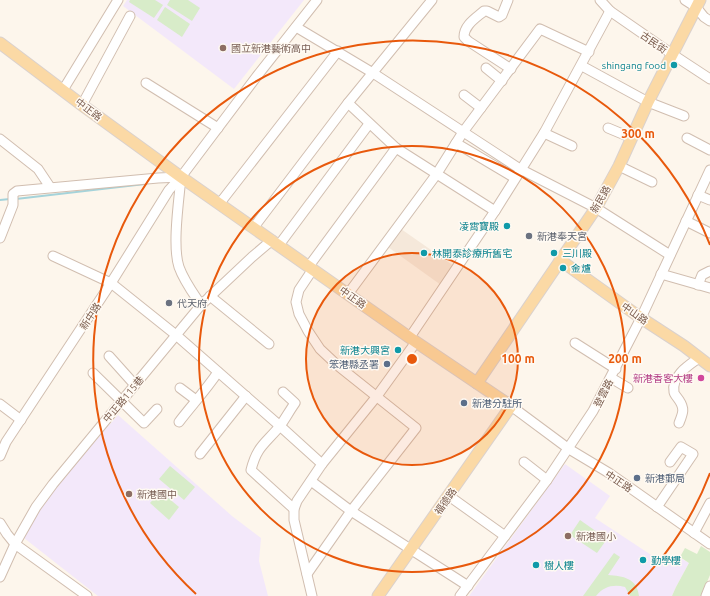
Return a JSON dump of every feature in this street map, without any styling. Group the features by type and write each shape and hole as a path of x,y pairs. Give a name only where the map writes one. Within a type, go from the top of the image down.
{"main road":[{"name":"新民路","path":"477,383 596,208 619,166 648,102 698,3"},
{"name":"中正路","path":"0,43 181,177 511,406"},
{"name":"中山路","path":"560,260 641,318 684,346 710,366"},
{"name":"福德路","path":"378,596 511,406"}],"street":[{"path":"63,90 118,0"},
{"name":"新中路","path":"0,456 6,442 111,283 169,190 181,177 317,0"},
{"path":"254,227 348,103 432,0"},
{"path":"508,0 502,15 499,17 484,11 467,26 464,31 464,36 468,41 511,69"},
{"name":"古民街","path":"600,0 610,11 710,80"},
{"path":"685,0 698,3 704,16 710,20"},
{"path":"312,596 294,520 294,509 297,501 322,464 377,396 544,133 582,66 610,11"},
{"path":"82,105 130,16"},
{"path":"296,27 373,73 520,169 596,208 670,255"},
{"path":"348,294 436,175 463,132 540,30 589,52"},
{"path":"220,203 338,51"},
{"path":"582,66 648,102 684,116"},
{"path":"486,68 502,81"},
{"path":"146,83 218,128"},
{"path":"464,95 481,108"},
{"path":"348,103 396,148 436,175 495,211"},
{"name":"中正路115巷","path":"0,577 15,544 36,507 122,400 201,305 252,257 276,242 370,124"},
{"path":"608,128 632,138"},
{"path":"544,133 572,146"},
{"path":"687,138 710,150"},
{"path":"0,139 38,169 50,187"},
{"path":"456,143 515,178"},
{"path":"307,574 351,511 416,428 337,365 320,349 302,320 296,302 299,290 311,267 396,148"},
{"path":"619,166 652,182"},
{"name":"登雲路","path":"460,596 547,480 594,411 641,318 710,170"},
{"path":"0,238 13,205 13,194 18,191 50,187 181,177 177,219 177,254 179,266 189,287 201,305"},
{"path":"698,195 710,200"},
{"path":"686,221 710,233"},
{"path":"53,256 111,283 176,335 322,464"},
{"path":"698,285 702,275 710,271"},
{"path":"661,274 710,288"},
{"path":"210,296 269,344"},
{"path":"575,343 616,368"},
{"path":"109,356 135,385"},
{"path":"679,423 683,411 674,392 674,382 684,369 699,358"},
{"path":"180,422 218,372"},
{"path":"93,373 144,423 157,409"},
{"path":"611,378 628,388"},
{"path":"180,388 196,400"},
{"path":"283,392 295,403 280,426 263,443 254,458 251,470 294,509"},
{"path":"200,454 246,396"},
{"path":"0,404 21,420"},
{"name":"中正路","path":"511,406 569,449 609,473 710,544"},
{"path":"657,507 693,454 681,447 670,462"},
{"path":"524,462 547,480"},
{"path":"310,481 351,511 468,586"},
{"path":"449,496 506,536"},
{"path":"694,533 710,503"},
{"path":"0,523 15,544 87,596"},
{"path":"706,596 710,586"}],"shaded area":[{"name":"國立新港藝術高中","path":"127,0 304,0 234,89 123,6"},
{"name":"林開泰診療所舊宅","path":"401,229 454,266 441,285 388,247"},
{"name":"新港國中","path":"118,415 232,516 261,538 259,561 268,596 98,596 24,538 40,508 61,481"},
{"name":"新港國小","path":"565,464 610,496 595,518 668,566 675,555 689,563 672,596 469,596"}],"green space":[{"path":"130,0 155,0 163,5 154,18 129,2"},
{"path":"170,0 188,0 200,8 192,21 167,5"},
{"path":"165,7 190,24 182,37 157,20"},
{"path":"170,466 195,487 184,500 159,479"},
{"path":"160,491 179,507 169,520 150,503"},
{"path":"580,520 607,539 597,553 570,535"},
{"path":"701,546 710,552 710,575 701,596 672,596 689,563 680,557 685,548 697,554"},
{"path":"614,553 620,557 608,575 628,579 635,585 639,596 630,596 625,587 617,586 606,588 596,596 583,596"}],"waterway":[{"path":"16,199 145,184"},
{"path":"0,200 10,199"}],"place":[{"name":"國立新港藝術高中","path":"223,48"},
{"name":"shingang food","path":"674,65"},
{"name":"凌霄寶殿","path":"507,226"},
{"name":"新港奉天宮","path":"529,236"},
{"name":"林開泰診療所舊宅","path":"424,253"},
{"name":"三川殿","path":"554,253"},
{"name":"金爐","path":"563,268"},
{"name":"代天府","path":"169,303"},
{"name":"新港大興宮","path":"398,350"},
{"name":"笨港縣丞署","path":"387,364"},
{"name":"新港香客大樓","path":"701,378"},
{"name":"新港分駐所","path":"464,403"},
{"name":"新港郵局","path":"637,478"},
{"name":"新港國中","path":"129,494"},
{"name":"新港國小","path":"568,536"},
{"name":"勤學樓","path":"643,560"},
{"name":"樹人樓","path":"536,565"}]}
